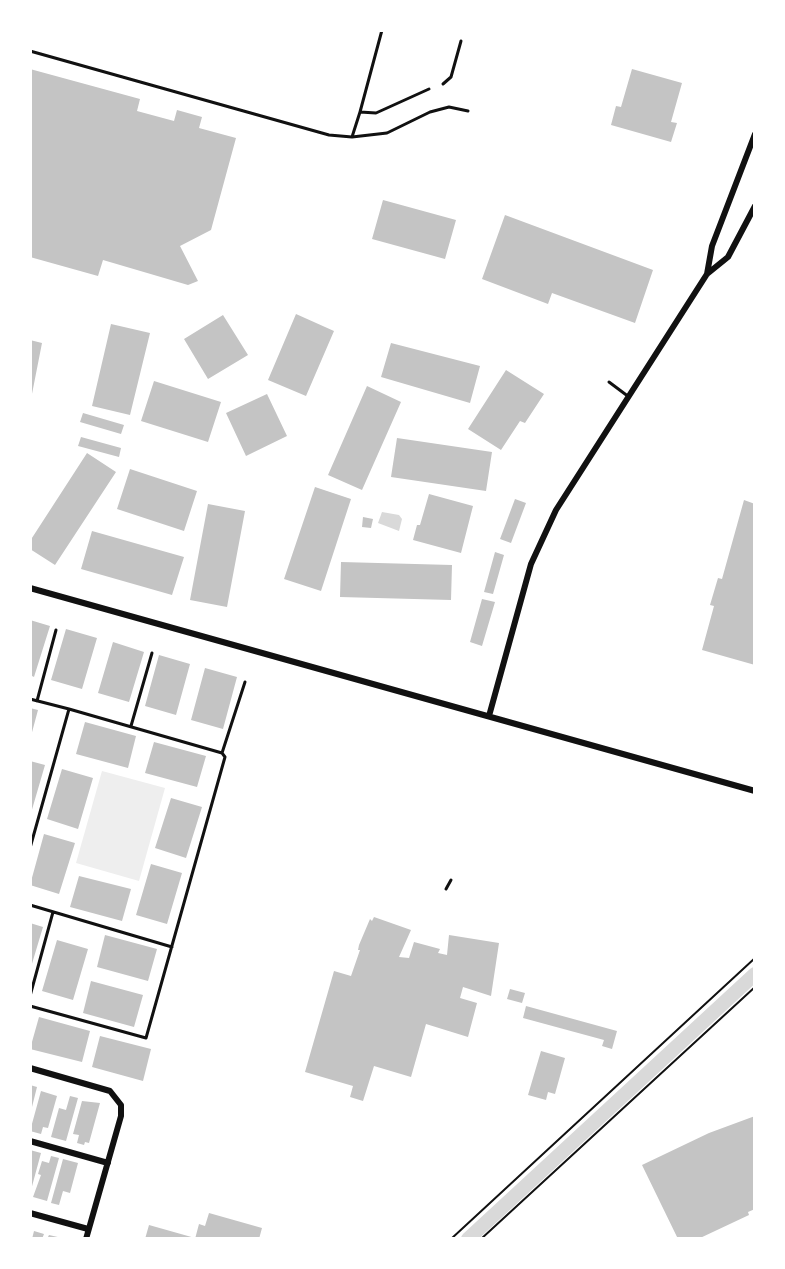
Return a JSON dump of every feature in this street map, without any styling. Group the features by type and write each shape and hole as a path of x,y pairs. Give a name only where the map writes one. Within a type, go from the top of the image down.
{"street":[{"path":"707,274 712,246 755,134"},
{"path":"489,716 531,564 556,510 707,274 728,257 755,206"},
{"path":"30,588 755,791"},
{"path":"30,1068 110,1091 121,1105 121,1116 86,1239"},
{"path":"30,1141 108,1163"},
{"path":"30,1213 88,1229"}],"lane":[{"path":"352,137 382,30"},
{"path":"443,84 451,77 461,41"},
{"path":"30,51 329,135 352,137 387,133 430,112 449,107 468,111"},
{"path":"360,112 376,113 429,89"},
{"path":"609,382 629,397"},
{"path":"37,701 56,630"},
{"path":"131,726 152,653"},
{"path":"222,753 245,682"},
{"path":"30,699 222,753 225,757 146,1038 30,1006"},
{"path":"30,848 69,710"},
{"path":"446,889 451,880"},
{"path":"30,905 172,947"},
{"path":"30,996 53,912"}],"path":[{"path":"451,1239 755,958"},
{"path":"481,1239 755,987"}],"shaded area":[{"path":"382,512 399,515 402,519 399,531 378,523"},
{"path":"102,771 165,788 139,881 76,863"}],"building":[{"path":"30,69 140,99 137,111 174,121 177,110 202,117 199,128 236,138 211,230 180,246 198,281 188,285 103,260 98,276 30,257"},
{"path":"632,69 682,83 671,122 677,123 671,142 611,125 616,106 621,107"},
{"path":"383,200 456,220 445,259 372,239"},
{"path":"505,215 653,270 635,323 552,293 548,304 482,279"},
{"path":"296,314 334,331 306,396 268,380"},
{"path":"223,315 248,355 208,379 184,339"},
{"path":"111,324 150,333 130,415 92,406"},
{"path":"30,340 42,343 31,399 30,399"},
{"path":"391,343 480,366 470,403 381,377"},
{"path":"506,370 544,394 525,423 520,421 501,450 468,429"},
{"path":"154,381 221,402 208,442 141,421"},
{"path":"367,386 401,402 362,490 328,475"},
{"path":"267,394 287,436 246,456 226,413"},
{"path":"83,413 124,425 121,434 80,422"},
{"path":"81,437 121,448 119,457 78,446"},
{"path":"397,438 492,452 486,491 391,477"},
{"path":"87,453 116,472 55,565 30,549 30,541"},
{"path":"130,469 197,491 184,531 117,509"},
{"path":"315,487 351,499 321,591 284,579"},
{"path":"429,494 473,506 461,553 413,540"},
{"path":"515,499 526,503 511,543 500,539"},
{"path":"744,500 755,504 755,665 702,650 714,606 710,605 718,578 722,579"},
{"path":"208,504 245,511 227,607 190,600"},
{"path":"363,517 373,519 371,528 362,527"},
{"path":"92,531 184,557 172,595 81,569"},
{"path":"495,552 504,555 493,594 484,592"},
{"path":"341,562 452,565 451,600 340,597"},
{"path":"482,599 495,602 482,646 470,642"},
{"path":"30,620 50,626 34,677 30,675"},
{"path":"66,629 97,638 82,689 51,680"},
{"path":"113,642 144,652 129,702 98,693"},
{"path":"159,655 190,664 176,715 145,706"},
{"path":"205,668 237,677 223,729 191,720"},
{"path":"30,708 38,710 31,736 30,736"},
{"path":"85,722 136,736 128,768 76,754"},
{"path":"154,742 206,756 197,787 145,773"},
{"path":"30,761 45,765 31,813 30,813"},
{"path":"62,769 93,778 78,829 47,819"},
{"path":"171,798 202,807 186,858 155,848"},
{"path":"44,834 75,843 59,894 30,885"},
{"path":"151,864 182,873 167,924 136,915"},
{"path":"79,876 131,889 122,921 70,907"},
{"path":"374,917 411,930 399,957 409,958 414,942 440,949 438,953 447,955 449,935 499,943 491,996 463,987 460,998 477,1003 468,1037 426,1024 411,1077 374,1066 363,1101 350,1097 353,1086 305,1072 334,971 351,976 360,950 358,950 359,945 370,919 372,921"},
{"path":"30,923 43,927 31,967 30,967"},
{"path":"105,935 157,949 148,981 97,967"},
{"path":"57,940 88,949 73,1000 42,991"},
{"path":"91,981 143,995 134,1027 83,1013"},
{"path":"510,989 525,993 522,1003 507,999"},
{"path":"526,1006 617,1031 612,1049 602,1046 604,1040 523,1018"},
{"path":"39,1017 90,1031 82,1062 30,1049"},
{"path":"100,1036 151,1049 143,1081 92,1067"},
{"path":"541,1051 565,1058 555,1094 548,1092 546,1100 528,1095"},
{"path":"30,1085 37,1087 31,1111 30,1110"},
{"path":"41,1091 57,1096 48,1128 43,1127 41,1134 30,1131"},
{"path":"70,1096 78,1098 66,1141 51,1137 59,1108 66,1110"},
{"path":"82,1101 100,1103 89,1143 85,1142 84,1145 77,1143 79,1135 73,1134"},
{"path":"755,1116 755,1209 748,1212 749,1215 698,1239 678,1239 642,1165 709,1133"},
{"path":"30,1150 41,1153 31,1190 30,1190"},
{"path":"51,1156 59,1158 47,1201 33,1197 41,1175 38,1174 42,1161 49,1163"},
{"path":"63,1159 78,1163 70,1193 63,1191 59,1205 51,1203"},
{"path":"209,1213 262,1228 259,1239 195,1239 199,1224 205,1226"},
{"path":"149,1225 195,1238 145,1239"},
{"path":"34,1231 44,1234 42,1239 32,1239"},
{"path":"49,1235 62,1238 62,1239 47,1239"}],"waterway":[{"path":"468,1239 755,974"}]}
